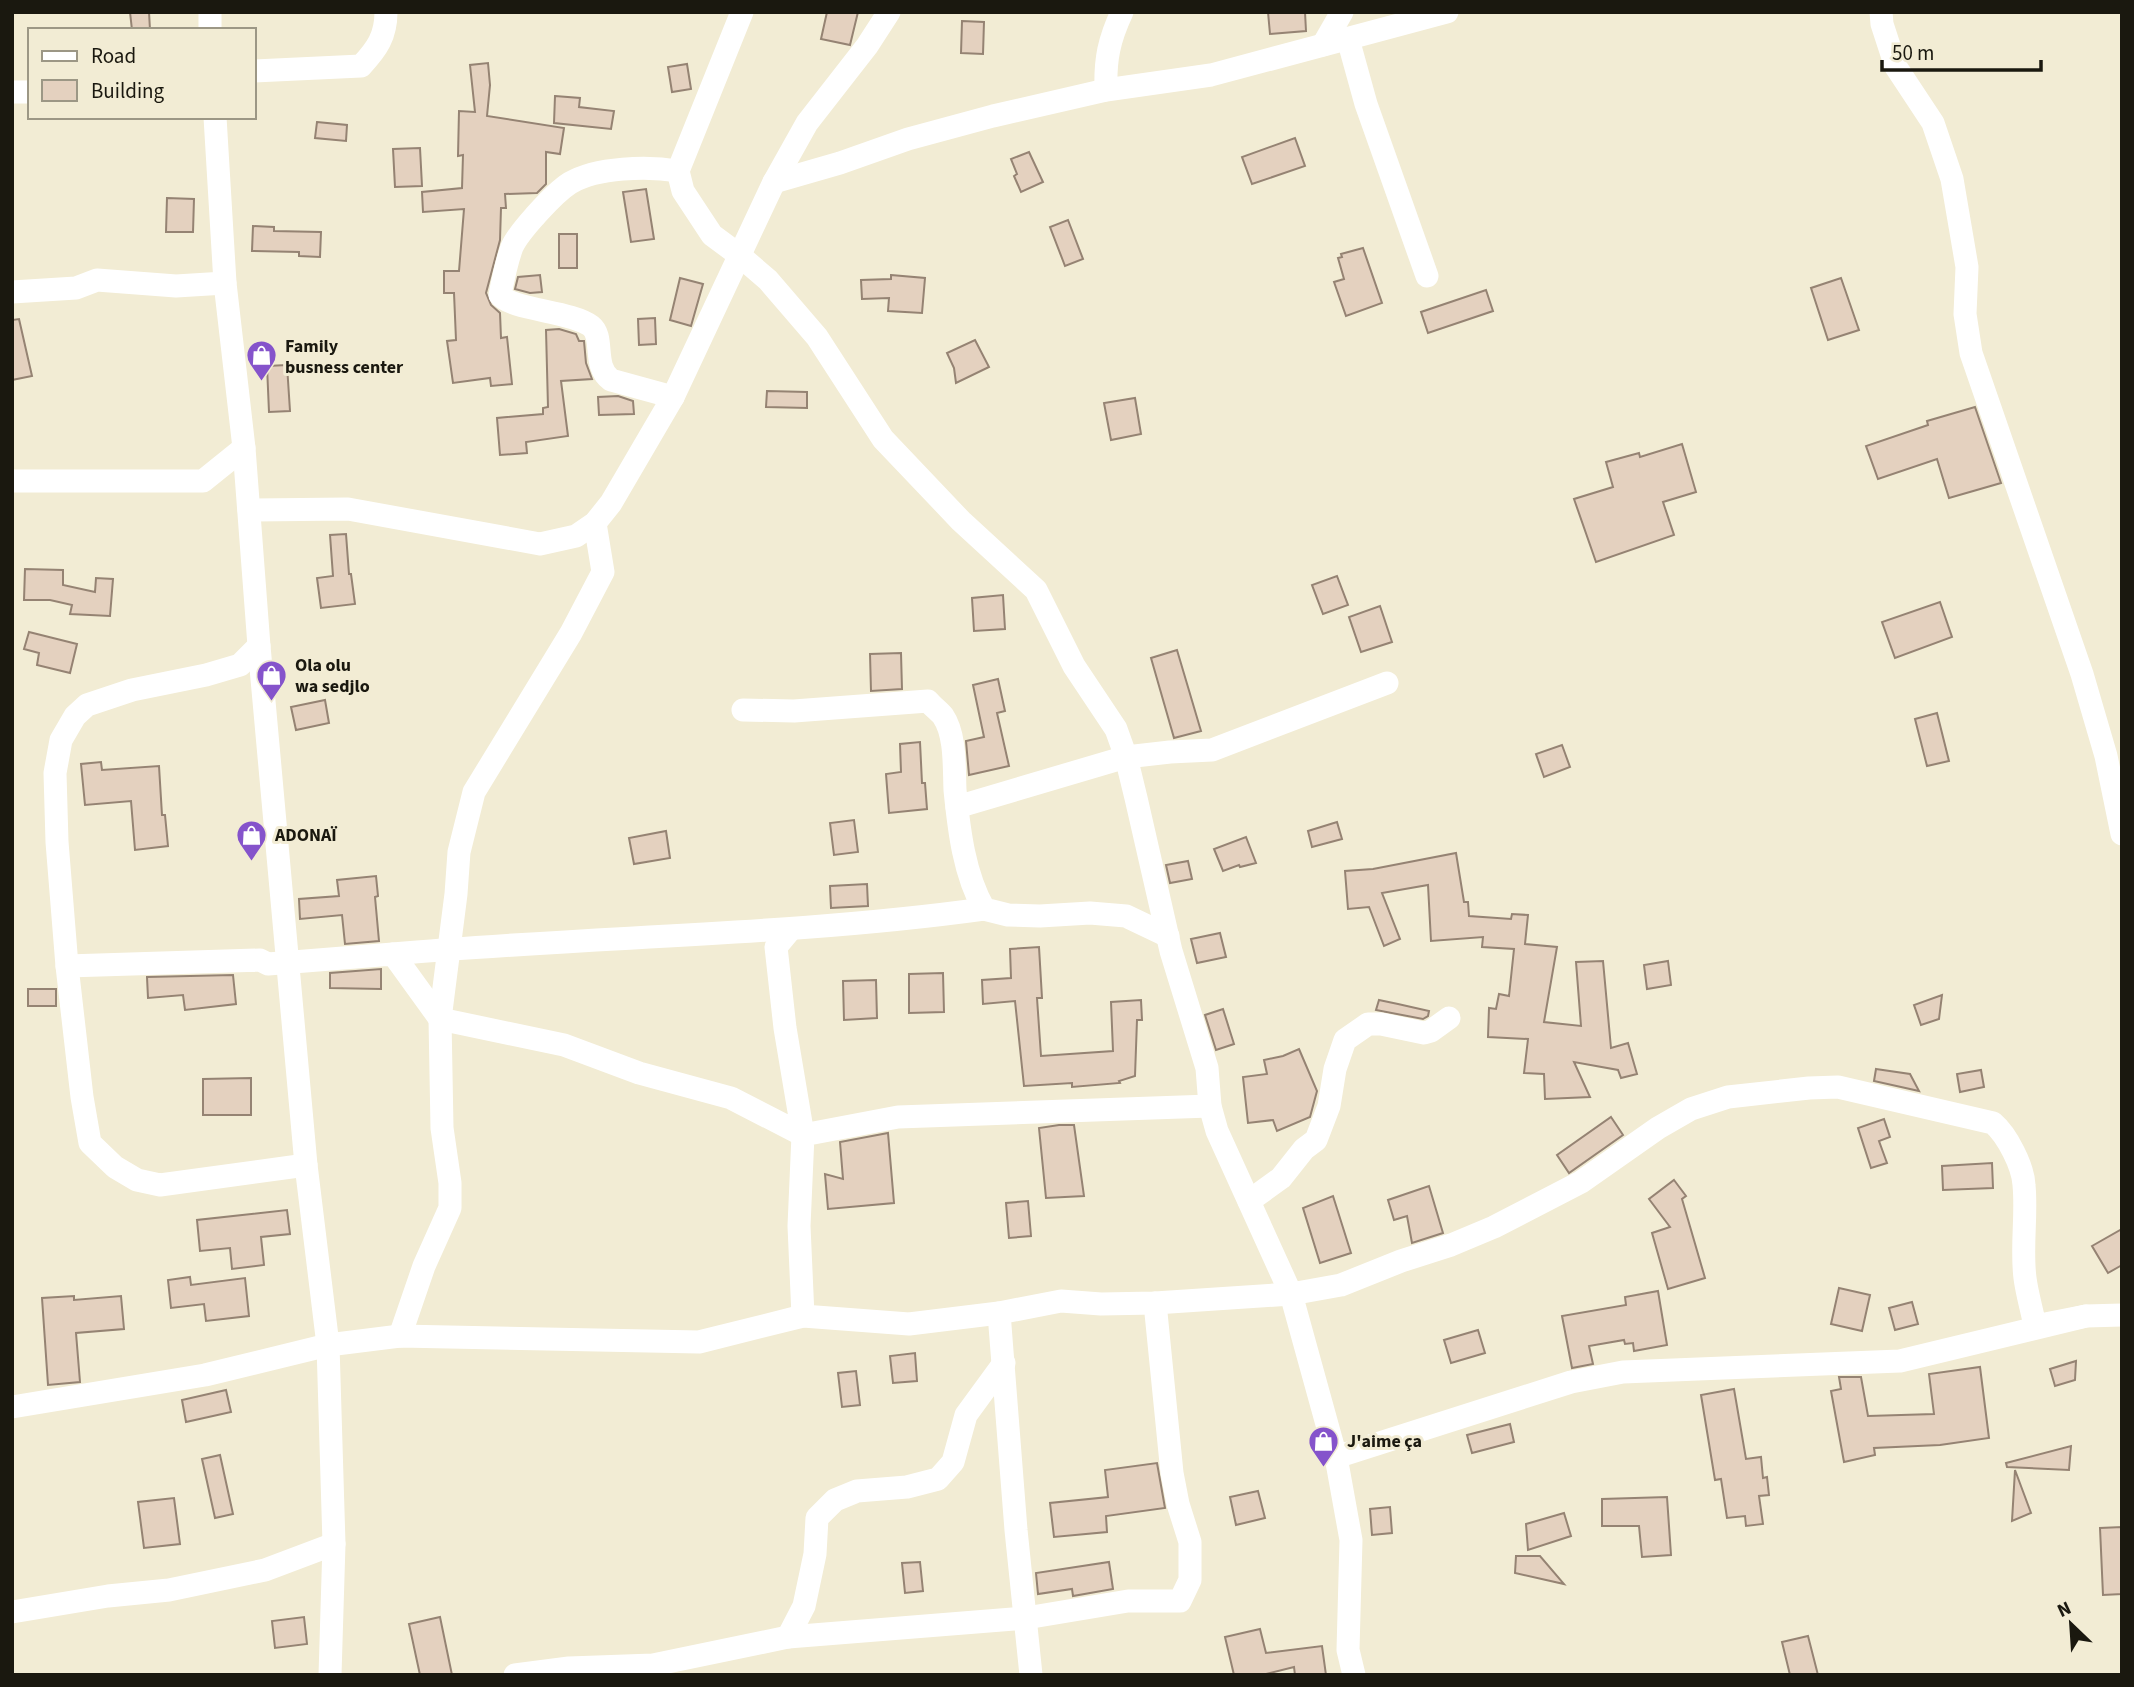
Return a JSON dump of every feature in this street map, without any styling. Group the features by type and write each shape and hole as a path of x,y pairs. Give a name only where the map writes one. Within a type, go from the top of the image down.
{"street":[{"path":"256,71 361,66 378,48 386,28 386,12"},
{"path":"742,12 678,171 683,191 712,235 739,254 768,280 817,337 883,439 961,522 1037,590 1074,666 1116,729 1126,757 1168,936 1207,1068 1210,1106 1226,1154 1291,1294 1336,1457 1351,1540 1348,1650 1353,1675"},
{"path":"12,481 203,481 248,499 348,509 540,544 576,536 595,523 611,503 673,397 774,181 807,123 867,46 889,12"},
{"path":"1106,90 1105,62 1112,33 1122,12"},
{"path":"1323,45 1342,12"},
{"path":"774,181 840,163 908,139 993,116 1106,90 1211,75 1447,12"},
{"path":"1881,12 1882,24 1896,67 1933,123 1952,179 1967,267 1965,314 1971,353 2082,674 2106,756 2122,834"},
{"path":"1348,39 1366,104 1427,276"},
{"path":"215,119 225,284 244,448 306,1166 328,1345 334,1544 330,1675"},
{"path":"673,397 611,380 606,376 598,354 596,334 589,324 505,300 500,295 513,244 552,196 572,182 595,174 656,167 678,171"},
{"path":"12,292 76,288 97,280 176,286 225,284"},
{"path":"203,481 244,448"},
{"path":"400,1336 424,1266 450,1208 450,1183 442,1128 440,1018 459,852 474,792 572,633 604,572 595,523"},
{"path":"259,646 240,665 206,676 132,690 87,705 75,716 61,740 55,773 66,966 90,1143 115,1167 137,1180 160,1185 306,1166"},
{"path":"957,807 1126,757 1212,750 1387,683"},
{"path":"743,710 793,711 928,701 944,717 951,740 957,807 972,888 984,909"},
{"path":"66,966 260,960 268,964 449,949 792,929 904,920 984,909 1009,915 1090,913 1126,916 1168,936"},
{"path":"792,929 776,947 785,1028 803,1135 799,1226 803,1316"},
{"path":"393,954 440,1018 564,1045 639,1073 731,1098 803,1135 898,1117 1210,1106"},
{"path":"1249,1201 1281,1178 1304,1149 1315,1140 1329,1106 1335,1069 1345,1040 1368,1024 1424,1032 1431,1031 1449,1018"},
{"path":"12,1407 205,1375 328,1345 400,1336 699,1342 803,1316 909,1324 999,1313 1061,1301 1101,1304 1155,1303 1291,1294 1341,1285 1494,1227 1581,1182 1690,1109 1728,1097 1809,1088 1838,1087 1993,1123 2003,1132 2025,1183 2025,1277 2035,1326 2086,1316 2122,1314"},
{"path":"515,1675 544,1670 653,1665 788,1637 1026,1618 1128,1601 1180,1601 1190,1580 1189,1542 1172,1473 1155,1303"},
{"path":"999,1313 1016,1530 1031,1675"},
{"path":"1336,1457 1571,1381 1623,1372 1900,1361 2086,1316"},
{"path":"788,1637 804,1606 815,1554 817,1518 835,1500 858,1491 907,1487 938,1479 953,1462 966,1415 1004,1363"},
{"path":"12,1612 169,1590 265,1570 334,1544"}],"building":[{"path":"130,12 149,12 150,28 132,28"},
{"path":"827,12 858,12 850,45 821,39"},
{"path":"1268,12 1305,12 1306,31 1270,34"},
{"path":"962,21 984,22 983,54 961,53"},
{"path":"488,63 490,85 487,116 564,128 560,154 546,152 546,184 537,193 505,194 506,208 501,208 500,240 486,293 491,305 500,313 501,338 507,337 512,384 491,386 490,378 453,383 447,341 456,340 454,293 444,293 444,271 459,271 464,209 423,212 422,192 462,188 463,155 458,156 459,111 475,112 470,65"},
{"path":"687,64 691,89 672,92 668,67"},
{"path":"555,96 580,98 579,107 614,111 611,129 554,123"},
{"path":"317,122 347,125 346,141 315,138"},
{"path":"1295,138 1305,166 1252,184 1242,157"},
{"path":"420,148 422,186 395,187 393,149"},
{"path":"1029,152 1043,182 1021,192 1011,159"},
{"path":"646,189 654,239 631,242 623,192"},
{"path":"167,198 194,199 193,232 166,232"},
{"path":"1068,220 1083,259 1065,266 1050,227"},
{"path":"253,226 274,227 274,231 321,232 320,257 299,256 299,252 252,251"},
{"path":"559,234 577,234 577,268 559,268"},
{"path":"1363,248 1382,303 1346,316 1334,282 1344,279 1338,258 1342,257 1341,254"},
{"path":"540,275 542,292 530,293 515,289 518,277"},
{"path":"891,275 925,278 922,313 888,311 889,298 862,299 861,280 891,279"},
{"path":"680,278 703,284 691,326 670,320"},
{"path":"1841,278 1859,330 1828,340 1811,288"},
{"path":"1486,290 1493,311 1428,333 1421,312"},
{"path":"655,318 656,344 639,345 638,319"},
{"path":"19,319 32,376 12,380 12,320"},
{"path":"559,329 576,334 579,341 584,341 586,363 592,379 561,381 568,436 526,442 527,453 500,455 497,418 543,414 543,408 548,407 546,330"},
{"path":"975,340 989,367 956,383 954,368 947,353"},
{"path":"287,365 290,411 269,412 267,366"},
{"path":"767,391 807,392 807,408 766,407"},
{"path":"618,396 633,401 634,414 599,415 598,397"},
{"path":"1135,398 1141,434 1111,440 1104,403"},
{"path":"1975,407 2001,483 1949,498 1937,459 1878,479 1866,446 1928,425 1927,421"},
{"path":"1682,444 1696,492 1663,502 1674,535 1596,562 1574,499 1613,487 1606,462 1639,453 1640,457"},
{"path":"346,534 349,574 355,604 321,608 317,578 333,576 330,535"},
{"path":"25,569 63,570 63,585 95,592 96,578 113,579 110,616 70,614 72,605 50,600 24,600"},
{"path":"1337,576 1348,605 1323,614 1312,585"},
{"path":"1003,595 1005,629 974,631 972,598"},
{"path":"1940,602 1952,637 1895,658 1882,622"},
{"path":"1380,606 1392,642 1361,652 1349,617"},
{"path":"29,632 77,644 70,673 37,665 39,653 24,649"},
{"path":"1177,650 1201,731 1174,738 1151,658"},
{"path":"901,653 902,689 871,691 870,654"},
{"path":"998,679 1005,711 997,713 1009,766 969,775 966,741 984,737 973,685"},
{"path":"325,700 329,723 296,730 291,707"},
{"path":"1937,713 1949,761 1927,766 1915,719"},
{"path":"920,742 922,783 925,783 927,809 889,813 886,774 901,772 900,744"},
{"path":"1562,745 1570,767 1544,777 1536,754"},
{"path":"101,762 102,770 159,766 162,815 165,815 168,846 135,850 131,801 85,805 81,764"},
{"path":"854,820 858,852 834,855 830,823"},
{"path":"1337,822 1342,839 1312,847 1308,831"},
{"path":"666,831 670,858 634,864 629,838"},
{"path":"1246,837 1256,863 1223,871 1214,849"},
{"path":"1456,853 1469,916 1511,919 1512,914 1528,915 1525,944 1557,947 1544,1022 1581,1026 1576,962 1603,961 1611,1048 1628,1043 1637,1074 1621,1078 1618,1070 1574,1062 1590,1097 1545,1099 1544,1074 1524,1073 1528,1039 1488,1037 1489,1008 1496,1009 1499,994 1509,996 1514,949 1482,947 1483,937 1431,941 1428,885 1382,893 1400,939 1384,946 1369,907 1348,909 1345,871 1373,869"},
{"path":"1188,861 1192,879 1170,883 1166,865"},
{"path":"376,876 379,941 345,944 342,915 300,919 299,899 339,896 337,880"},
{"path":"867,884 868,906 831,908 830,886"},
{"path":"1220,933 1226,957 1197,963 1191,939"},
{"path":"1039,947 1042,998 1037,998 1041,1056 1113,1051 1111,1002 1141,1000 1142,1020 1137,1020 1135,1076 1119,1081 1120,1083 1072,1087 1072,1083 1024,1086 1015,1001 983,1004 982,980 1011,978 1010,949"},
{"path":"1668,961 1671,985 1647,989 1644,965"},
{"path":"381,969 381,989 330,988 330,973"},
{"path":"943,973 944,1012 909,1013 909,974"},
{"path":"233,975 236,1004 185,1010 183,995 148,998 147,977"},
{"path":"876,980 877,1018 844,1020 843,981"},
{"path":"28,989 56,989 56,1006 28,1006"},
{"path":"1942,995 1939,1019 1921,1025 1914,1005"},
{"path":"1379,1000 1429,1011 1428,1016 1423,1019 1376,1010"},
{"path":"1223,1009 1234,1044 1216,1050 1205,1015"},
{"path":"1299,1049 1317,1091 1310,1117 1277,1131 1273,1120 1248,1123 1243,1077 1267,1074 1264,1060"},
{"path":"1876,1069 1910,1074 1919,1091 1874,1081"},
{"path":"1981,1070 1984,1087 1960,1092 1957,1074"},
{"path":"251,1078 251,1115 203,1115 203,1079"},
{"path":"1611,1117 1623,1135 1569,1173 1557,1155"},
{"path":"1884,1119 1890,1137 1879,1141 1887,1163 1871,1168 1858,1128"},
{"path":"1074,1125 1084,1196 1046,1198 1039,1128"},
{"path":"888,1133 894,1203 828,1209 825,1174 843,1179 840,1142"},
{"path":"1992,1163 1993,1188 1943,1190 1942,1166"},
{"path":"1674,1180 1686,1196 1682,1199 1705,1278 1668,1289 1652,1233 1670,1227 1649,1199"},
{"path":"1429,1186 1443,1233 1412,1243 1407,1216 1394,1220 1388,1200"},
{"path":"1333,1196 1351,1253 1320,1263 1303,1208"},
{"path":"1028,1201 1031,1236 1009,1238 1006,1203"},
{"path":"287,1210 290,1234 261,1237 264,1265 232,1269 230,1248 200,1251 197,1220"},
{"path":"2122,1229 2122,1265 2108,1273 2092,1246"},
{"path":"190,1277 191,1285 245,1278 249,1316 206,1321 204,1304 171,1308 168,1280"},
{"path":"1839,1288 1870,1295 1862,1331 1831,1324"},
{"path":"1658,1291 1667,1345 1634,1351 1633,1343 1625,1344 1624,1340 1589,1346 1593,1364 1572,1368 1562,1316 1626,1305 1625,1297"},
{"path":"74,1296 74,1300 121,1296 124,1329 76,1333 80,1382 48,1385 42,1298"},
{"path":"1912,1302 1918,1324 1895,1330 1889,1308"},
{"path":"1478,1330 1485,1353 1451,1363 1444,1340"},
{"path":"915,1353 917,1381 893,1383 890,1356"},
{"path":"2076,1361 2075,1380 2055,1386 2050,1369"},
{"path":"1980,1367 1989,1438 1940,1445 1874,1448 1875,1455 1844,1462 1831,1391 1841,1389 1839,1377 1861,1377 1868,1416 1934,1414 1929,1374"},
{"path":"856,1371 860,1405 842,1407 838,1373"},
{"path":"1734,1389 1746,1459 1761,1457 1763,1478 1767,1477 1769,1495 1759,1496 1763,1524 1746,1526 1745,1516 1727,1518 1721,1479 1715,1480 1701,1395"},
{"path":"226,1390 231,1412 186,1422 182,1400"},
{"path":"1510,1424 1514,1442 1472,1453 1467,1435"},
{"path":"2071,1446 2069,1470 2007,1467 2006,1463"},
{"path":"220,1455 233,1514 215,1518 202,1459"},
{"path":"1157,1463 1165,1508 1106,1516 1107,1532 1054,1537 1050,1503 1108,1497 1105,1470"},
{"path":"2015,1470 2031,1513 2012,1521"},
{"path":"1258,1491 1265,1518 1236,1525 1230,1497"},
{"path":"1667,1497 1671,1555 1642,1557 1639,1526 1602,1526 1602,1499"},
{"path":"174,1498 180,1544 144,1548 138,1502"},
{"path":"1390,1507 1392,1533 1372,1535 1370,1509"},
{"path":"1564,1513 1571,1536 1528,1550 1526,1524"},
{"path":"2122,1527 2122,1594 2103,1595 2100,1528"},
{"path":"1516,1556 1540,1556 1564,1584 1515,1573"},
{"path":"920,1562 923,1591 905,1593 902,1563"},
{"path":"1109,1562 1113,1589 1073,1596 1072,1589 1038,1594 1036,1573"},
{"path":"304,1617 307,1644 275,1648 272,1621"},
{"path":"440,1617 452,1675 420,1675 409,1624"},
{"path":"1260,1629 1266,1653 1322,1646 1326,1675 1295,1675 1294,1667 1262,1675 1234,1675 1225,1637"},
{"path":"1808,1636 1818,1675 1790,1675 1782,1642"}],"place":[{"name":"Family busness center","path":"262,383"},
{"name":"Ola olu wa sedjlo","path":"272,702"},
{"name":"ADONAÏ","path":"252,862"},
{"name":"J'aime ça","path":"1324,1468"}]}
